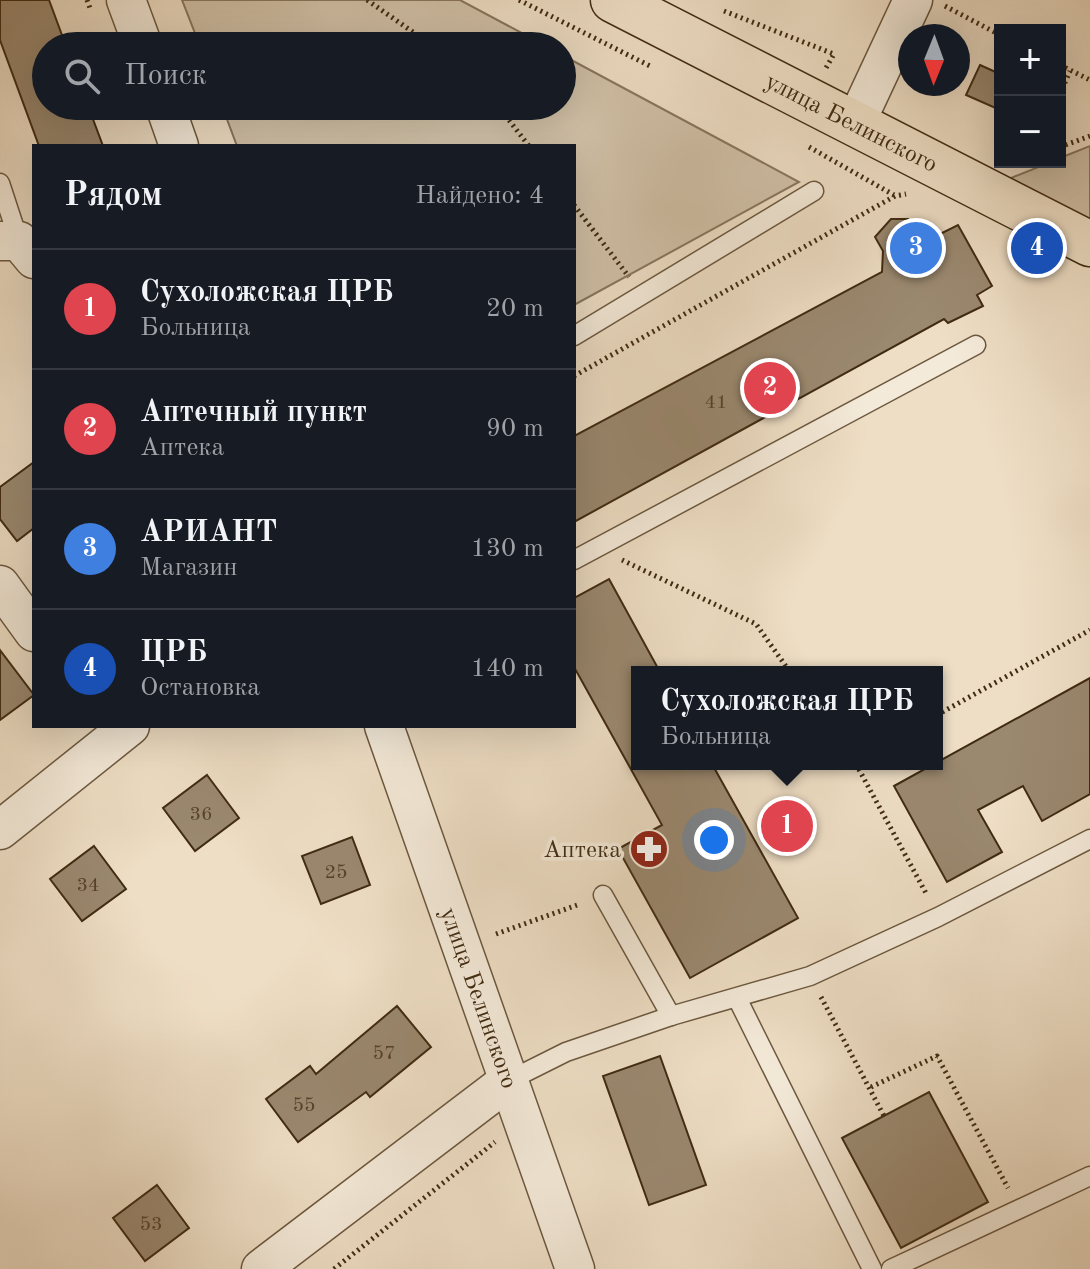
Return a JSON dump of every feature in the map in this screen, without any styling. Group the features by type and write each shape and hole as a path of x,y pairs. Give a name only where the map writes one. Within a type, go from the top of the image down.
{"main road":[{"name":"улица Белинского","path":"613,0 1090,244"}],"street":[{"path":"126,0 138,32"},
{"path":"856,122 913,0"},
{"path":"170,120 178,144"},
{"path":"0,585 32,629"},
{"name":"улица Белинского","path":"385,728 575,1269"},
{"path":"0,830 115,731"},
{"path":"261,1269 508,1081"}],"lane":[{"path":"0,183 18,247"},
{"path":"576,335 814,191"},
{"path":"576,559 976,345"},
{"path":"508,1081 566,1052 671,1016 810,976 938,917 1090,839"},
{"path":"603,895 671,1016"},
{"path":"737,998 872,1269"},
{"path":"891,1269 1090,1176"}],"path":[{"path":"367,0 413,32"},
{"path":"519,0 660,70"},
{"path":"934,0 994,32"},
{"path":"1066,69 1090,80"},
{"path":"1066,80 1070,71"},
{"path":"509,120 527,144"},
{"path":"1066,145 1090,136"},
{"path":"800,141 895,196"},
{"path":"576,375 895,196 909,193"},
{"path":"576,208 628,275 660,328"},
{"path":"597,548 756,624 786,666"},
{"path":"943,712 1090,630"},
{"path":"859,770 938,917"},
{"path":"496,934 603,895"},
{"path":"810,976 884,1116"},
{"path":"871,1087 937,1056 1020,1210"},
{"path":"334,1269 522,1121"}],"shaded area":[{"path":"182,0 460,0 520,32 195,32"},
{"path":"576,63 799,182 576,304 576,144 236,144 227,120 576,120"},
{"path":"1090,146 1090,221 1006,180 1036,168 1066,168 1066,156"}],"building":[{"path":"0,0 49,0 61,32 32,32 32,120 93,120 102,144 38,144 0,40"},
{"path":"980,65 994,71 994,107 968,96"},
{"path":"891,219 908,219 934,237 958,225 992,286 977,295 983,306 948,323 944,319 576,521 576,435 882,272 883,251 875,237"},
{"path":"32,463 32,530 17,541 0,519 0,487"},
{"path":"609,579 657,666 631,666 631,769 576,671 576,597"},
{"path":"0,650 32,696 0,720"},
{"path":"1090,678 1090,794 1042,821 1023,786 978,810 1002,852 947,882 894,786 923,770 943,770 943,759"},
{"path":"631,770 715,770 798,918 690,978 618,849 662,825"},
{"path":"207,775 239,818 195,851 163,808"},
{"path":"352,837 370,885 321,904 302,856"},
{"path":"94,846 126,889 82,921 50,879"},
{"path":"397,1006 431,1047 370,1097 366,1092 298,1142 266,1099 310,1066 316,1074"},
{"path":"660,1056 706,1185 649,1205 603,1076"},
{"path":"929,1092 988,1202 901,1248 842,1138"},
{"path":"157,1185 189,1228 145,1261 113,1218"}],"place":[{"name":"АРИАНТ","path":"916,248"},
{"name":"ЦРБ","path":"1037,248"},
{"name":"Аптечный пункт","path":"770,388"},
{"name":"Сухоложская ЦРБ","path":"787,826"},
{"name":"Аптека","path":"649,849"}]}
